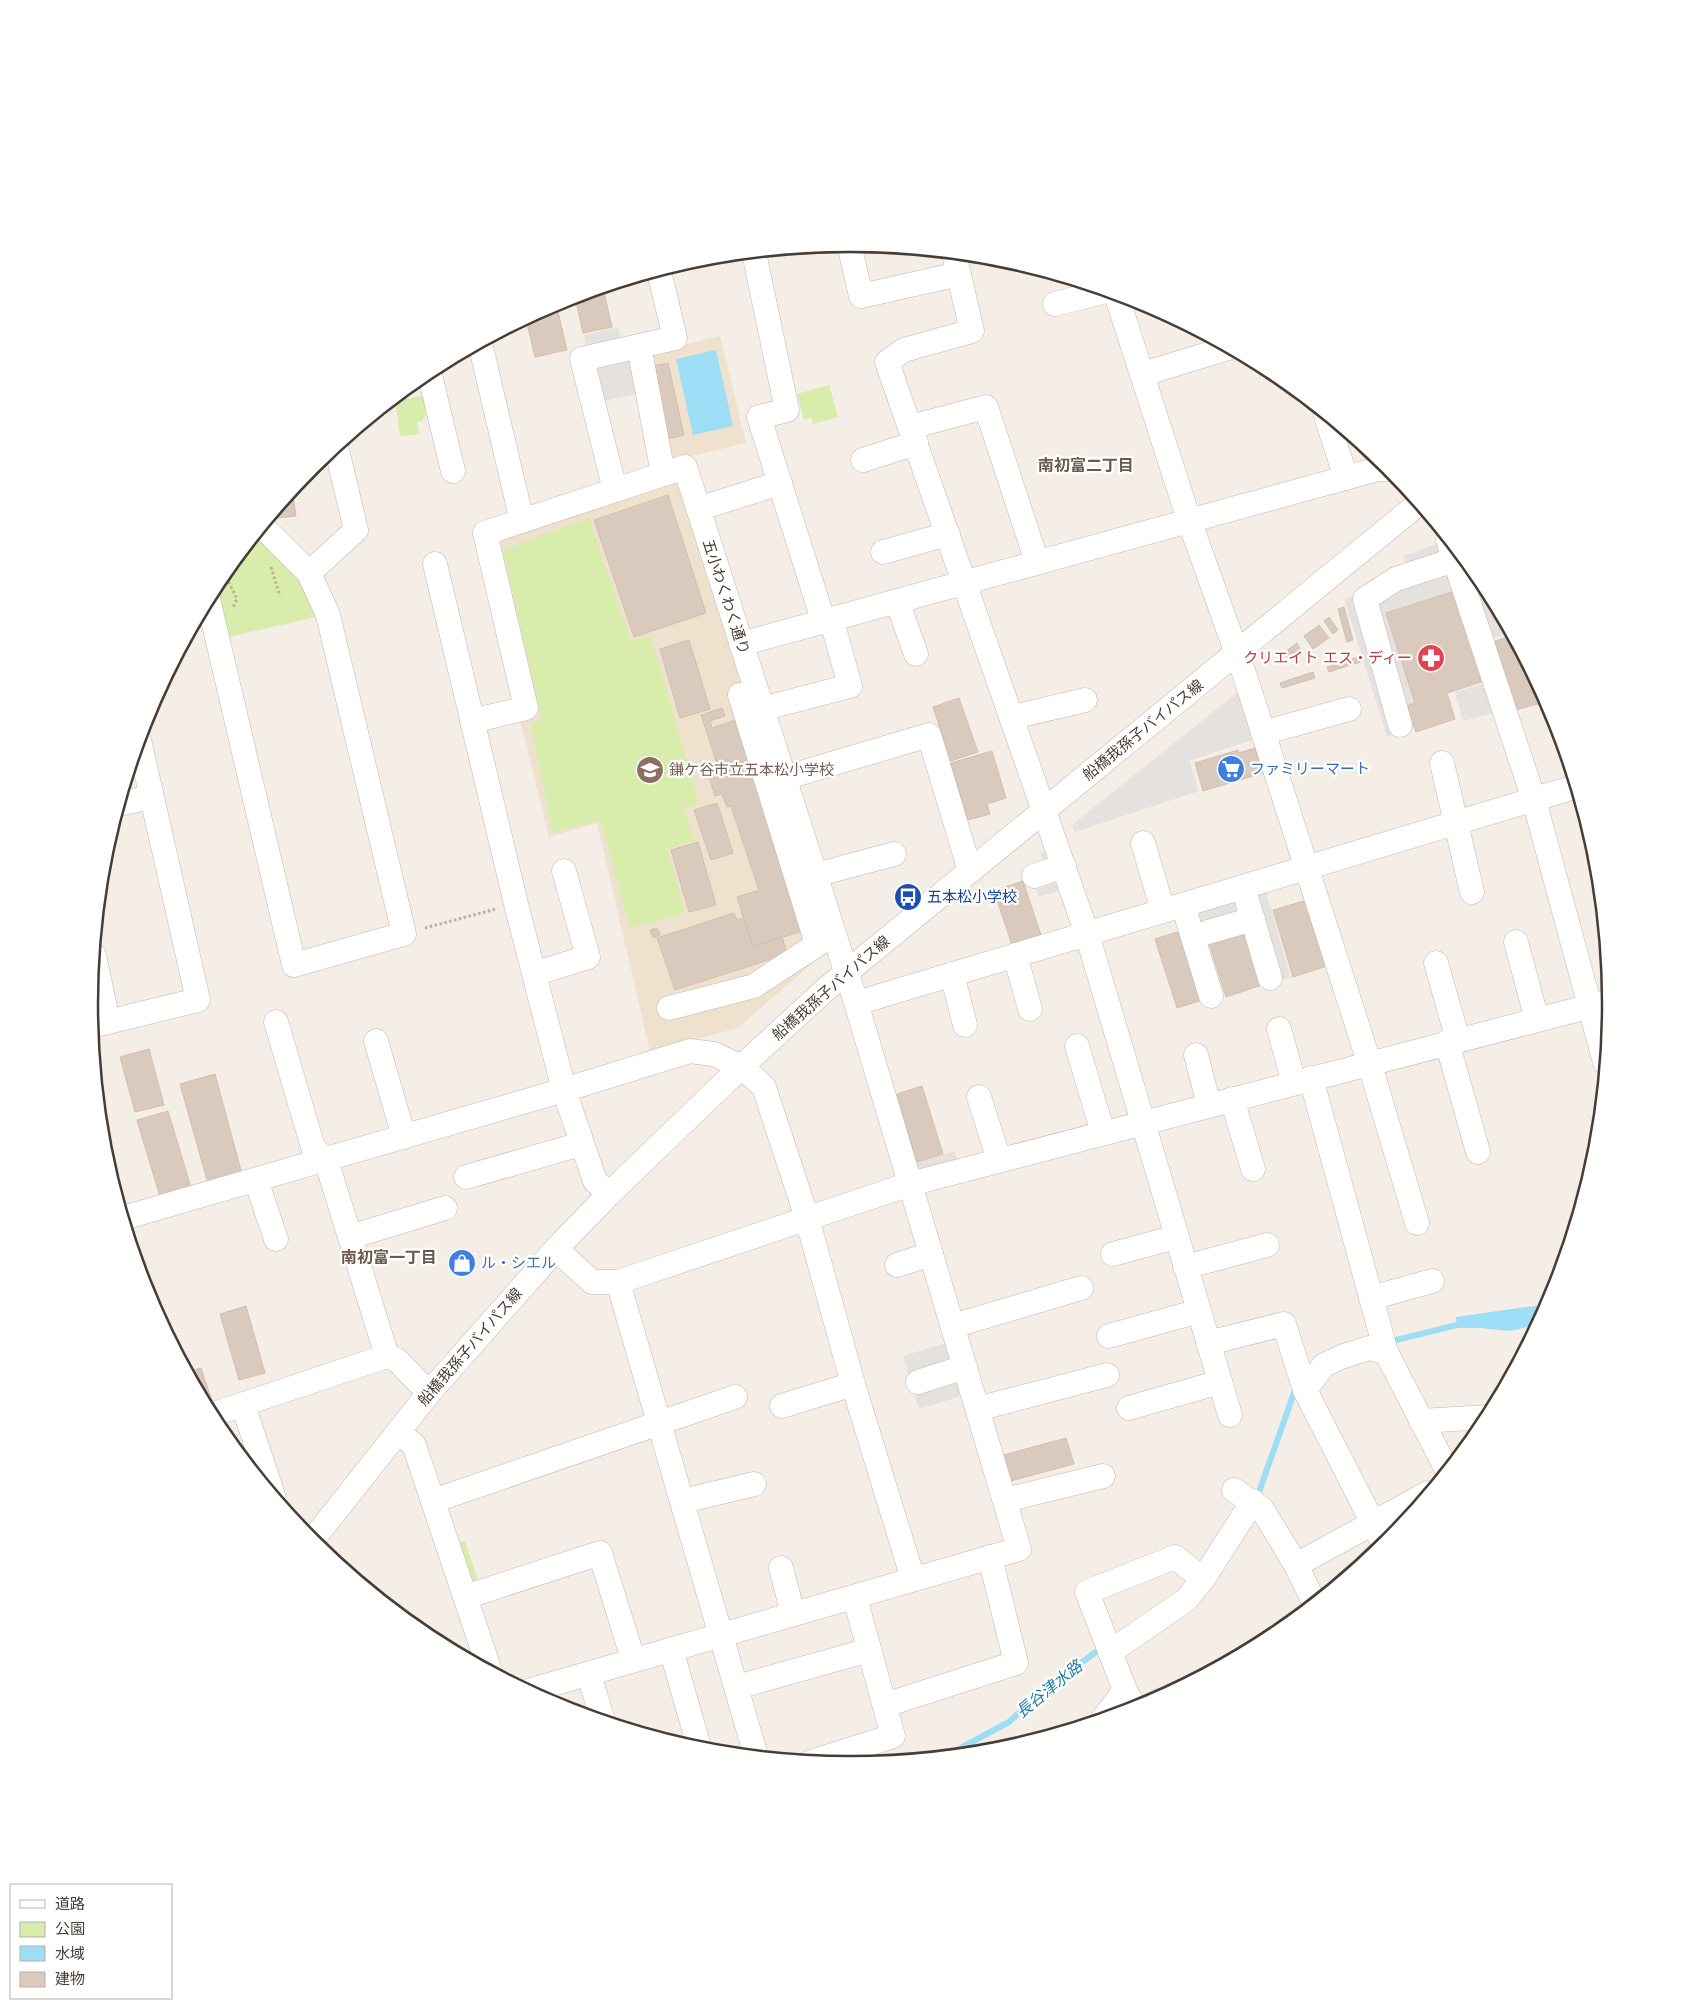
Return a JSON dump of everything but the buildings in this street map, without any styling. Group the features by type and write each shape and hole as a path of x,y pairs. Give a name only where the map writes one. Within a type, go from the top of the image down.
{"street":[{"path":"852,252 861,296 957,264 972,331 904,350 887,362 1013,717 1087,934 1230,1415"},
{"path":"755,259 787,410 759,417 824,620 833,625 850,686 762,709"},
{"path":"616,490 582,359 675,338 661,277"},
{"path":"1055,304 1095,294"},
{"path":"1119,303 1189,520 1263,733 1369,1062 1417,1223"},
{"path":"639,346 668,472 825,939 754,986 669,1008"},
{"path":"481,349 522,521"},
{"path":"1142,374 1221,350"},
{"path":"430,380 453,471"},
{"path":"863,460 913,435 986,407 1037,562"},
{"path":"1329,426 1346,478"},
{"path":"309,573 356,530 338,454"},
{"name":"五小わくわく通り","path":"668,472 685,467 815,875 825,939 846,973 1005,1500 1019,1549 990,1558"},
{"path":"741,644 1377,469"},
{"path":"472,721 526,708 485,533 668,472"},
{"path":"698,508 780,483"},
{"name":"船橋我孫子バイパス線","path":"317,1535 429,1393 556,1249 609,1194 741,1067 846,973 1414,508"},
{"path":"210,609 294,965 404,934 328,615 309,573 266,530"},
{"path":"883,552 948,534"},
{"path":"1365,599 1396,578 1449,551"},
{"path":"1453,557 1600,1003 1601,1019"},
{"path":"434,564 516,904 564,1090 595,1181 609,1194"},
{"path":"1342,568 1365,599 1400,725"},
{"path":"897,601 916,654"},
{"path":"1013,717 1085,700"},
{"path":"1263,733 1349,708"},
{"path":"784,778 929,735 970,871"},
{"path":"99,1024 198,1000 142,751"},
{"path":"1442,763 1472,892"},
{"path":"870,999 1570,789"},
{"path":"125,803 152,797"},
{"path":"1143,843 1211,996"},
{"path":"815,875 894,854"},
{"path":"1034,876 1064,866"},
{"path":"534,974 588,958 564,871"},
{"path":"1244,887 1270,978"},
{"path":"1208,932 1253,919"},
{"path":"1516,942 1536,1020"},
{"path":"1015,955 1030,1009"},
{"path":"1436,963 1478,1152"},
{"path":"952,974 966,1025"},
{"path":"556,1249 592,1282 618,1282 910,1184 1369,1062 1600,1003"},
{"path":"276,1022 313,1147 326,1160 387,1356"},
{"path":"1280,1029 1302,1080 1371,1298 1386,1352 1444,1464"},
{"path":"376,1041 404,1137"},
{"path":"1077,1046 1103,1133"},
{"path":"128,1217 690,1052 714,1054 741,1067 764,1087 807,1218 853,1384 913,1579"},
{"path":"1196,1055 1209,1105"},
{"path":"980,1097 999,1160"},
{"path":"1232,1099 1253,1168"},
{"path":"466,1177 581,1144"},
{"path":"256,1180 276,1239"},
{"path":"350,1236 445,1208"},
{"path":"1113,1254 1176,1237"},
{"path":"1185,1267 1266,1245"},
{"path":"897,1265 931,1254"},
{"path":"1371,1298 1432,1281"},
{"path":"618,1282 661,1424 754,1750"},
{"path":"953,1326 1081,1288"},
{"path":"1109,1336 1199,1311"},
{"path":"1208,1343 1284,1324 1306,1390 1380,1537"},
{"path":"1306,1390 1324,1366 1341,1356 1369,1348 1386,1352"},
{"path":"218,1413 387,1356 397,1360 429,1393"},
{"path":"918,1382 965,1367"},
{"path":"977,1409 1107,1375"},
{"path":"1129,1408 1220,1382"},
{"path":"782,1406 853,1384"},
{"path":"433,1501 736,1397"},
{"path":"243,1404 268,1481"},
{"path":"1421,1421 1478,1418"},
{"path":"398,1432 414,1445 487,1664"},
{"path":"1005,1500 1103,1476"},
{"path":"683,1501 754,1484"},
{"path":"1110,1652 1186,1600 1203,1578 1244,1495 1262,1509 1296,1565 1312,1597"},
{"path":"1296,1565 1415,1500"},
{"path":"465,1597 600,1554 633,1659"},
{"path":"1130,1700 1087,1592 1175,1557 1203,1578"},
{"path":"538,1688 633,1659 855,1598 913,1579 990,1558 1016,1662 885,1705"},
{"path":"781,1568 793,1614"},
{"path":"831,1756 893,1736 855,1598"},
{"path":"671,1649 697,1741"},
{"path":"737,1687 869,1650"},
{"path":"589,1674 601,1714"}],"path":[{"path":"266,560 270,566 280,596"},
{"path":"404,934 516,904"}],"shaded area":[{"path":"618,327 622,344 588,352 584,335"},
{"path":"720,336 746,443 671,461 645,354"},
{"path":"633,355 641,393 600,402 591,364"},
{"name":"鎌ケ谷市立五本松小学校","path":"678,475 824,953 738,1028 650,1051 597,823 549,837 519,716 497,536"},
{"path":"1442,542 1455,591 1386,614 1415,703 1407,706 1414,728 1387,737 1345,601 1373,578 1407,567 1404,556"},
{"path":"1482,599 1504,635 1489,640 1477,601"},
{"path":"1489,682 1497,712 1463,721 1455,692"},
{"path":"1242,689 1258,738 1189,761 1199,791 1075,832 1072,825"},
{"path":"1052,850 1063,890 1038,897 1030,867 1043,864 1041,853"},
{"path":"1265,888 1291,978 1266,984 1206,941 1198,909"},
{"path":"954,1151 958,1164 914,1178 910,1165"},
{"path":"952,1341 968,1394 919,1409 903,1356"}],"green space":[{"path":"829,385 838,417 813,424 812,418 804,420 797,394"},
{"path":"423,396 427,413 422,421 417,422 420,434 400,436 396,405 405,399"},
{"path":"589,518 631,641 651,636 699,804 684,809 695,841 667,849 685,913 630,928 601,820 553,832 530,723 542,720 503,550"},
{"path":"261,537 300,578 320,616 225,638 216,600"},
{"path":"465,1541 479,1583 473,1585 454,1545"}],"water":[{"path":"716,350 733,426 693,435 676,359"},
{"path":"1538,1305 1530,1323 1510,1328 1457,1325 1456,1317"}],"waterway":[{"name":"長谷津水路","path":"1388,1342 1457,1325 1510,1328 1530,1323"},
{"name":"長谷津水路","path":"1259,1492 1295,1390"},
{"name":"長谷津水路","path":"961,1748 1009,1722 1047,1687 1099,1650"}],"place":[{"name":"クリエイト エス・ディー","path":"1431,658"},
{"name":"ファミリーマート","path":"1231,769"},
{"name":"鎌ケ谷市立五本松小学校","path":"650,770"},
{"name":"五本松小学校","path":"908,897"},
{"name":"ル・シエル","path":"462,1263"}],"district":[{"name":"南初富二丁目","path":"1086,465"},
{"name":"南初富一丁目","path":"389,1257"}]}
